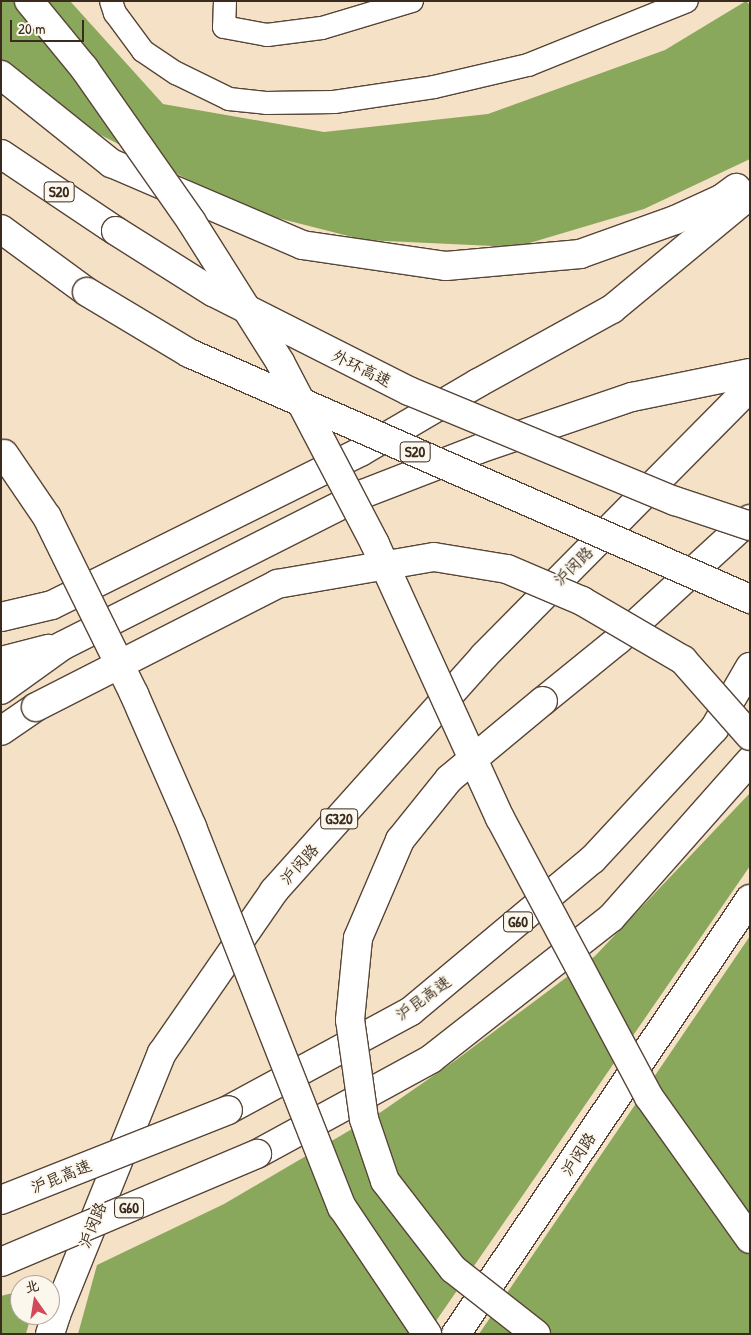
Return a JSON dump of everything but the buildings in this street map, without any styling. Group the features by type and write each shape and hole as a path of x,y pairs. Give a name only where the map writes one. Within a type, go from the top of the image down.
{"highway":[{"path":"29,1 84,68 192,221 280,362 375,544 500,818 644,1088 750,1239"},
{"path":"1,75 111,163 302,245 446,266 580,254 676,220 720,199 750,178"},
{"name":"外环高速","path":"1,154 212,292 318,346 409,391 675,501 750,526"},
{"path":"1,616 52,605 362,451 478,383 612,309 750,195"},
{"name":"S20","path":"1,229 87,292 189,353 750,599"},
{"path":"1,690 62,646 363,494 479,448 632,397 749,383"},
{"name":"沪闵路","path":"50,1334 162,1053 274,891 484,656 749,383"},
{"path":"2,452 47,517 134,694 192,827 342,1207 427,1334"},
{"path":"536,1334 453,1269 385,1181 364,1119 350,1020 358,938 400,840 449,779 618,640 750,519"},
{"path":"1,731 36,707 277,584 434,557 508,568 582,600 683,660 750,736"},
{"path":"1,661 62,646"},
{"name":"沪昆高速","path":"1,1200 228,1110 411,1011 593,859 714,729 750,667"},
{"name":"G60","path":"1,1262 258,1154 431,1059 611,918 750,761"},
{"name":"沪闵路","path":"456,1334 750,899"}],"street":[{"path":"111,1 115,13 143,52 168,68 229,99 266,103 334,102 434,86 528,65 687,1"},
{"path":"225,1 224,27 268,35 322,28 412,1"}],"green space":[{"path":"1,1 70,1 163,104 324,132 488,114 665,50 746,1 750,5 750,159 644,209 516,247 364,240 250,211 79,124 1,61"},
{"path":"750,793 750,866 427,1334 78,1334 97,1265 224,1204 381,1112 456,1060 595,956"},
{"path":"750,936 750,1334 479,1334"},
{"path":"10,1294 10,1325 28,1325 26,1334 1,1334 1,1296"}]}
